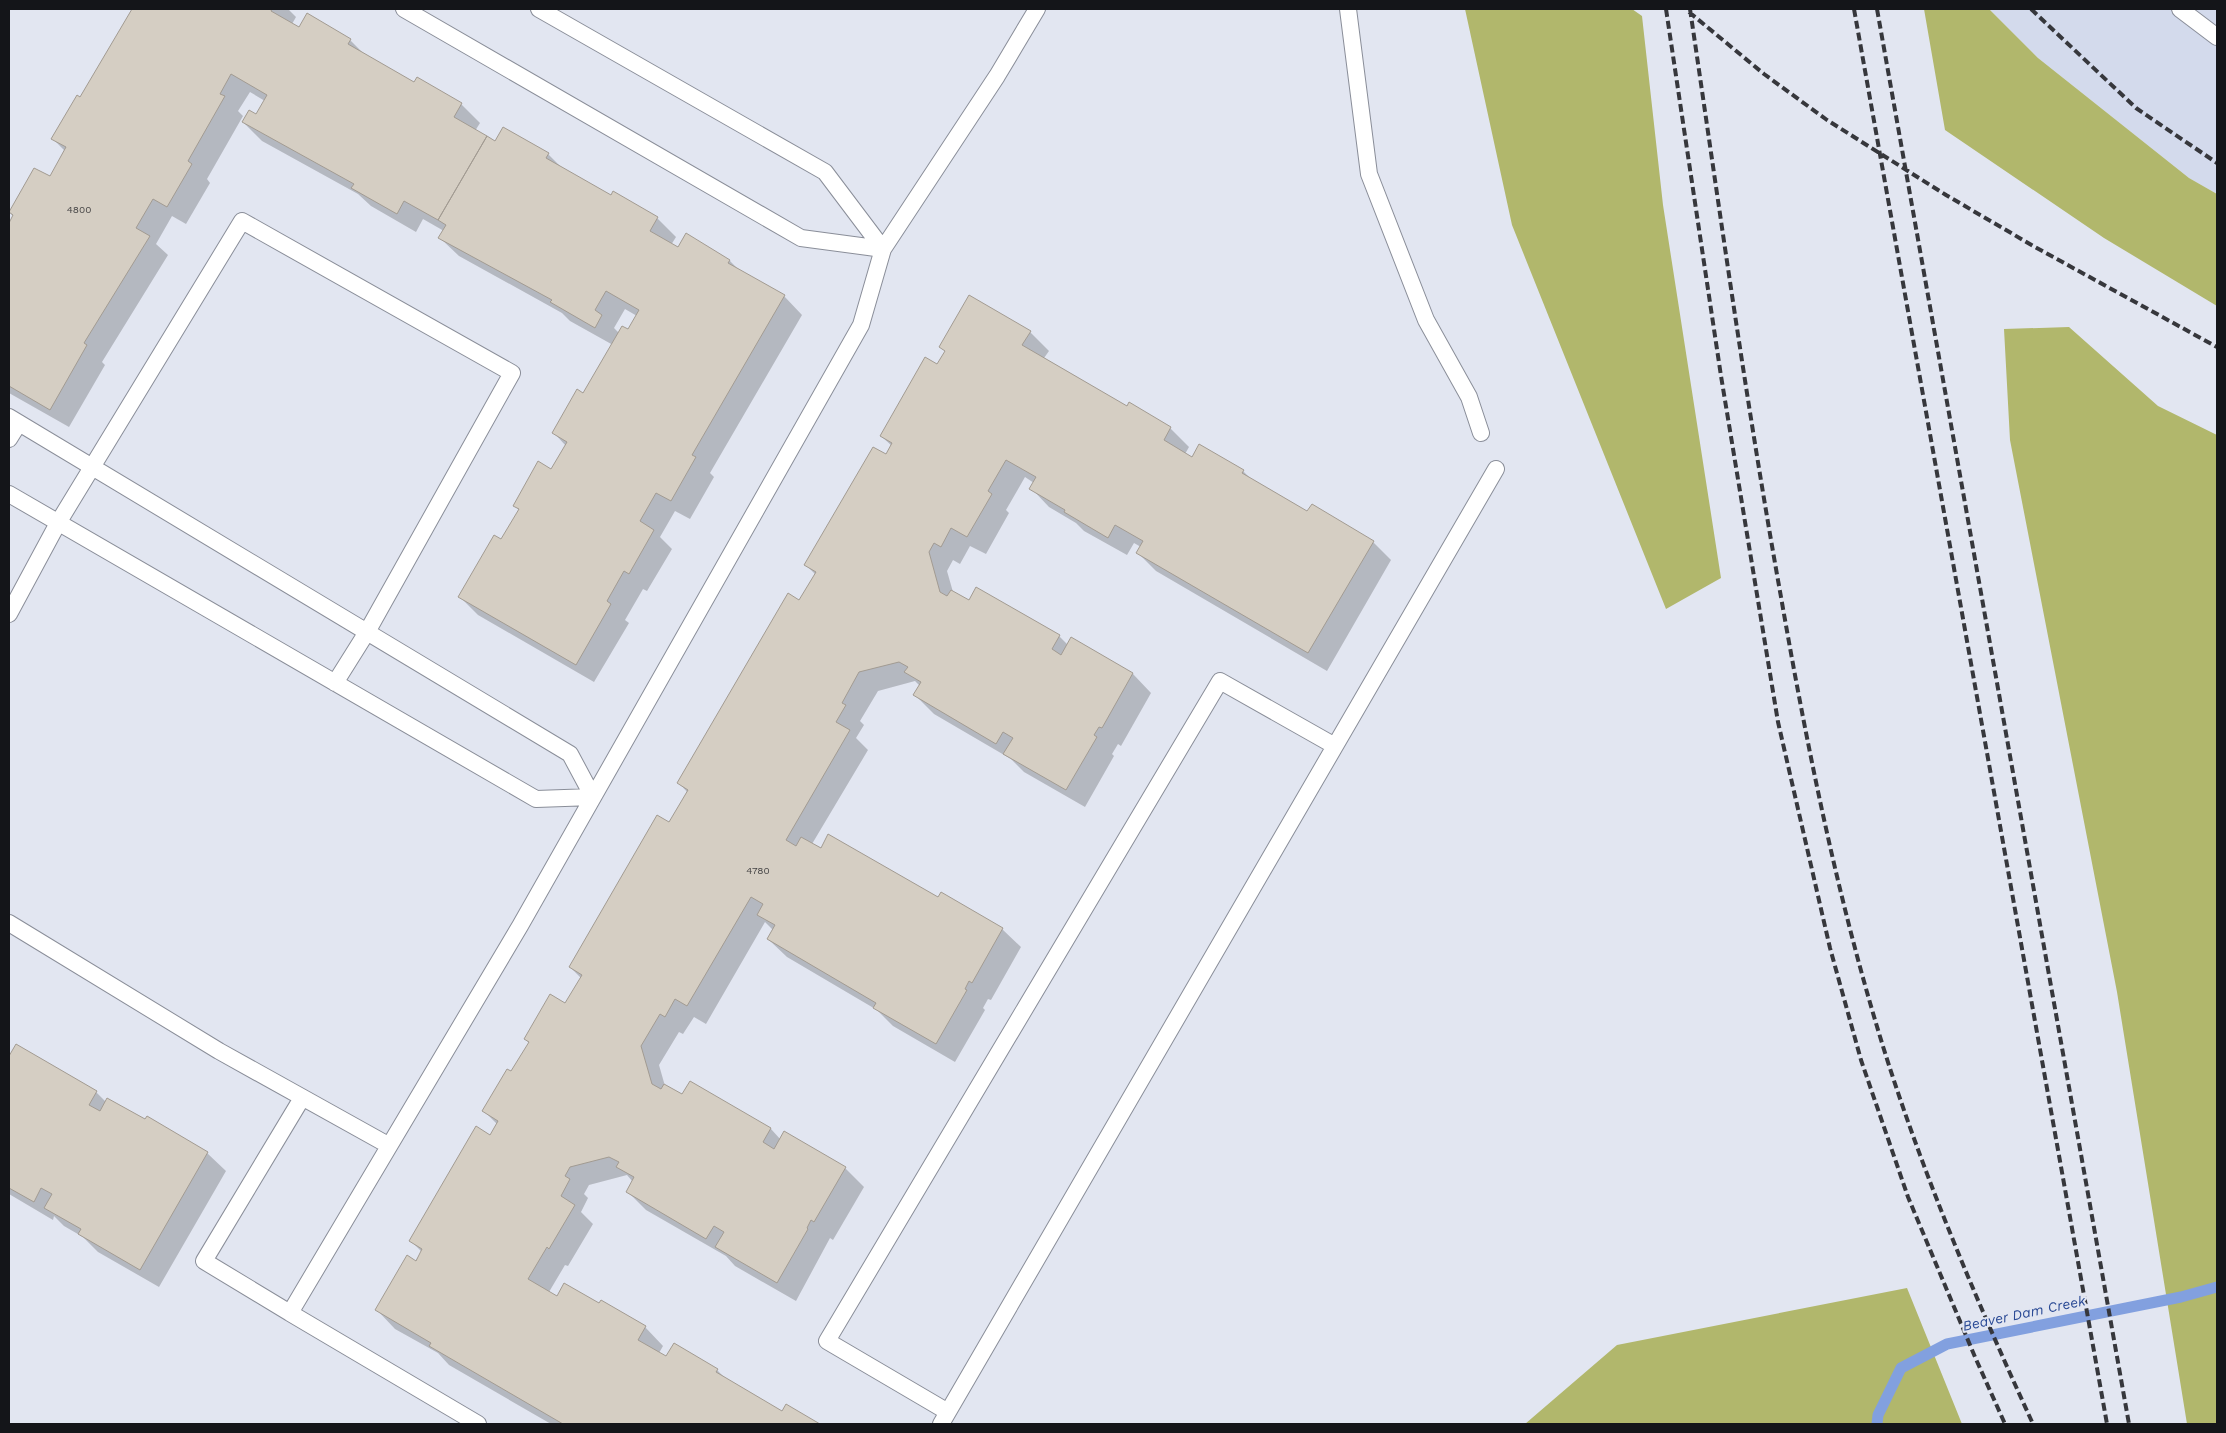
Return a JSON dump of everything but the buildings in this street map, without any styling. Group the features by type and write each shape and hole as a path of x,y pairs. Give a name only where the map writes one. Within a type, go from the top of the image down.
{"lane":[{"path":"404,9 801,238 883,249"},
{"path":"539,9 824,172 883,249"},
{"path":"290,1313 388,1145 520,926 861,325 883,249 997,76 1037,9"},
{"path":"1348,9 1368,174 1426,320 1469,397 1481,433"},
{"path":"2180,9 2217,37"},
{"path":"9,614 58,523 242,221 512,373 367,632 335,683"},
{"path":"9,439 14,420 570,754 593,797"},
{"path":"1335,746 1220,682 827,1341 944,1418 1335,746 1496,469"},
{"path":"9,494 536,799 593,797"},
{"path":"9,923 302,1098 388,1145"},
{"path":"302,1098 204,1261 478,1424"}],"shaded area":[{"path":"1989,9 2217,9 2217,194 2189,178 2038,58"}],"green space":[{"path":"1465,9 1632,9 1642,16 1663,205 1721,578 1666,609 1512,225"},
{"path":"1924,9 1989,9 2038,58 2189,178 2217,194 2217,306 2104,238 1945,130"},
{"path":"2069,327 2158,406 2217,435 2217,1424 2187,1424 2117,992 2010,440 2004,329"},
{"path":"1907,1288 1962,1424 1525,1424 1617,1345"}],"waterway":[{"name":"Beaver Dam Creek","path":"1877,1424 1878,1415 1901,1368 1947,1344 2181,1297 2217,1287"}],"railway":[{"path":"1666,9 1721,376 1778,722 1830,948 1861,1060 1908,1197 2005,1424"},
{"path":"1690,9 1733,303 1768,524 1802,713 1839,886 1869,1000 1918,1150 1992,1334 2033,1424"},
{"path":"1854,9 2107,1424"},
{"path":"1877,9 2129,1424"},
{"path":"2031,9 2136,108 2217,163"},
{"path":"1689,12 1764,74 1827,120 1946,195 2035,247 2217,347"}]}
